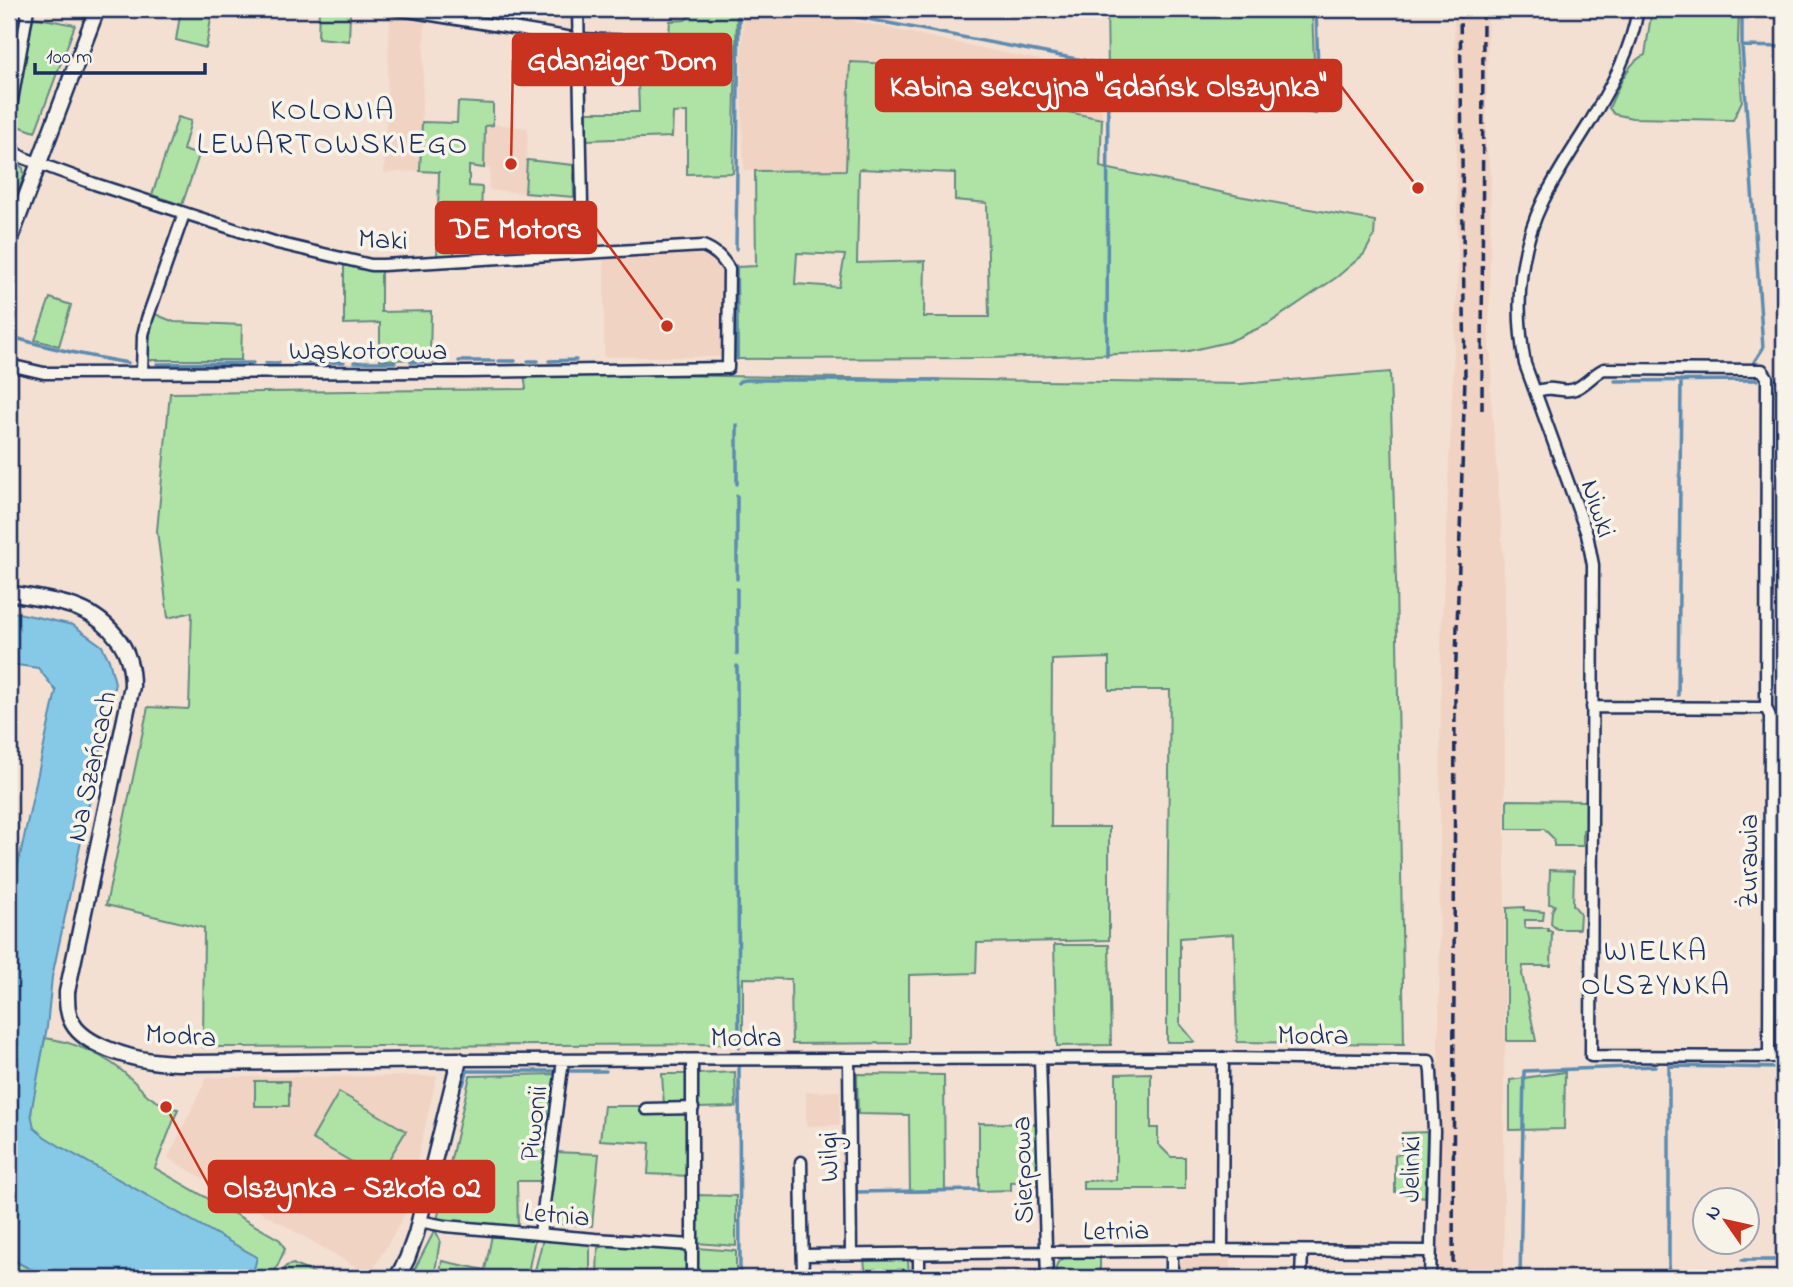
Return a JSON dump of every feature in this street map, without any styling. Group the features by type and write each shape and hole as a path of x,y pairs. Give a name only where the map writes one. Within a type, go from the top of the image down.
{"street":[{"path":"9,118 28,9"},
{"path":"9,242 97,9"},
{"path":"401,9 579,39 663,42"},
{"path":"578,9 583,253"},
{"name":"Niwki","path":"1638,9 1629,47 1615,80 1542,202 1524,256 1519,291 1525,364 1591,548 1593,565 1591,1056 1769,1057"},
{"name":"Maki","path":"9,143 16,153 94,184 277,243 371,265 703,246 721,256 729,269 728,368"},
{"path":"142,373 143,335 147,318 184,214"},
{"name":"Wąskotorowa","path":"9,365 44,373 728,368"},
{"name":"Żurawia","path":"1536,391 1550,388 1564,391 1575,389 1604,369 1762,370 1766,377 1766,708 1770,716 1769,1057"},
{"name":"Na Szańcach","path":"9,593 76,607 98,617 124,647 132,673 132,686 67,992 68,1013 73,1025"},
{"path":"1592,707 1766,708"},
{"name":"Modra","path":"73,1025 100,1046 151,1061 191,1063 1223,1058 1429,1060"},
{"path":"1769,1057 1784,1057"},
{"path":"1222,1250 1223,1058"},
{"name":"Sierpowa","path":"1040,1059 1047,1278"},
{"path":"397,1278 407,1259 419,1221 459,1060"},
{"name":"Piwonii","path":"540,1234 563,1060"},
{"path":"692,1060 692,1278"},
{"name":"Wilgi","path":"849,1060 851,1253"},
{"name":"Jelinki","path":"1429,1060 1434,1130 1430,1278"},
{"path":"646,1109 693,1108"},
{"path":"801,1162 803,1278"},
{"name":"Letnia","path":"419,1221 444,1226 692,1245"},
{"name":"Letnia","path":"803,1255 1222,1250 1430,1251"},
{"path":"1172,1251 1172,1278"},
{"path":"1301,1251 1301,1278"},
{"path":"919,1254 919,1278"}],"shaded area":[{"path":"670,9 697,9 685,20 670,21"},
{"path":"743,9 798,9 1101,73 1102,119 986,95 985,79 915,65 851,62 846,170 744,171 741,89"},
{"path":"1454,9 1488,9 1486,146 1491,171 1490,388 1505,588 1504,1278 1439,1278 1441,642 1458,263"},
{"path":"390,16 425,21 420,171 384,173"},
{"path":"485,125 528,128 525,193 489,190 490,169 484,168"},
{"path":"695,252 716,260 725,270 724,357 604,357 604,259"},
{"path":"437,1076 404,1216 370,1275 168,1158 207,1077"},
{"path":"840,1091 840,1125 806,1126 806,1092"},
{"path":"1231,1255 1231,1278 1179,1278 1178,1265 1186,1256"}],"green space":[{"path":"181,9 212,13 206,48 176,40"},
{"path":"319,9 347,9 350,14 349,41 318,38"},
{"path":"697,9 737,9 733,173 687,174 687,112 673,113 672,137 587,140 587,112 639,112 637,49 668,50 670,21 685,20"},
{"path":"1107,9 1312,9 1316,114 1198,91 1108,69"},
{"path":"1652,9 1739,9 1742,101 1733,120 1632,118 1614,114 1609,108 1628,70 1645,55"},
{"path":"33,17 75,25 35,132 13,124"},
{"path":"850,62 915,65 986,79 986,95 1102,119 1100,167 1375,221 1374,236 1364,254 1337,277 1268,324 1228,342 1184,352 989,358 738,359 737,267 756,266 755,171 846,170","holes":["859,169 955,173 955,200 987,203 989,317 924,317 925,261 857,263","797,253 845,255 839,287 795,284"]},
{"path":"458,102 493,104 493,125 485,126 484,168 469,166 469,186 482,187 481,214 455,213 454,255 437,256 439,172 420,171 422,122 457,123"},
{"path":"178,117 191,121 183,150 199,155 182,205 152,195"},
{"path":"9,158 23,168 24,175 9,217"},
{"path":"527,160 573,165 574,197 525,193"},
{"path":"344,264 381,271 381,312 431,311 430,359 380,360 380,323 344,324"},
{"path":"50,298 71,305 59,346 35,340"},
{"path":"155,314 174,322 242,325 241,360 150,360 147,358"},
{"path":"1390,372 1404,1044 1237,1042 1234,934 1180,938 1180,1024 1195,1042 1167,1042 1170,690 1109,690 1109,658 1052,660 1051,827 1109,827 1109,940 977,943 976,973 909,975 909,1043 792,1044 791,979 743,978 743,1044 203,1047 204,928 106,905 148,707 189,707 192,612 168,618 157,531 170,393 526,389 524,373 1240,384"},
{"path":"1507,800 1586,801 1583,846 1554,846 1554,839 1544,829 1507,829"},
{"path":"1550,870 1574,871 1573,905 1580,913 1579,929 1557,929 1551,924 1555,905 1549,904"},
{"path":"1524,907 1524,910 1544,912 1543,920 1525,920 1525,928 1548,928 1548,931 1552,931 1551,966 1523,966 1522,974 1536,1041 1507,1041 1507,908"},
{"path":"1054,945 1109,945 1111,1045 1057,1046"},
{"path":"45,1038 68,1043 101,1056 120,1069 148,1096 163,1104 162,1107 170,1111 172,1108 178,1109 155,1168 280,1240 285,1249 272,1278 252,1278 256,1257 36,1131 31,1120 35,1084"},
{"path":"735,1072 736,1107 698,1108 696,1074"},
{"path":"1565,1072 1564,1129 1510,1130 1510,1080"},
{"path":"1151,1073 1151,1128 1158,1128 1158,1144 1171,1157 1185,1157 1185,1189 1083,1189 1083,1181 1116,1180 1116,1074"},
{"path":"558,1074 544,1181 517,1181 518,1228 437,1220 470,1076"},
{"path":"662,1074 689,1074 689,1098 685,1104 664,1106"},
{"path":"857,1074 944,1075 945,1191 910,1192 909,1115 858,1114"},
{"path":"255,1081 289,1081 289,1106 255,1106"},
{"path":"339,1092 406,1131 378,1177 312,1139"},
{"path":"604,1106 639,1106 640,1111 690,1110 689,1176 648,1174 650,1143 600,1140"},
{"path":"979,1123 1038,1124 1039,1181 1011,1182 1011,1190 979,1191"},
{"path":"1427,1132 1425,1197 1395,1192 1395,1155 1402,1154 1402,1133"},
{"path":"555,1152 599,1154 592,1226 546,1223"},
{"path":"696,1195 736,1196 736,1246 696,1243"},
{"path":"435,1230 440,1240 434,1278 410,1278"},
{"path":"492,1235 535,1238 527,1278 439,1278 442,1261 485,1270"},
{"path":"543,1239 590,1242 590,1278 533,1278"},
{"path":"609,1245 679,1250 688,1258 690,1278 599,1278 598,1248"},
{"path":"696,1248 736,1251 736,1278 696,1278"},
{"path":"1100,1256 1100,1278 1056,1278 1057,1264 1064,1258"},
{"path":"9,1258 48,1278 9,1278"},
{"path":"908,1258 909,1278 866,1278 864,1259"},
{"path":"293,1264 325,1278 280,1278 286,1266"}],"water":[{"path":"9,611 73,625 102,646 115,683 52,977 47,1027 31,1113 34,1128 66,1150 257,1257 252,1278 48,1278 9,1258 9,906 56,691 38,668 9,664"}],"waterway":[{"path":"736,249 739,9"},
{"path":"815,9 1108,65 1312,111 1319,104 1316,9"},
{"path":"1742,9 1742,46 1763,348 1754,362"},
{"path":"1742,46 1784,47"},
{"path":"1107,356 1108,65"},
{"path":"736,266 737,359"},
{"path":"9,336 128,363"},
{"path":"549,361 576,360"},
{"path":"411,362 445,361"},
{"path":"459,361 494,361"},
{"path":"499,361 515,361"},
{"path":"528,361 538,361"},
{"path":"294,363 344,362"},
{"path":"354,362 395,362"},
{"path":"157,364 253,363"},
{"path":"266,363 279,363"},
{"path":"738,383 746,380 939,380"},
{"path":"1678,695 1681,380"},
{"path":"1615,381 1757,380"},
{"path":"1776,380 1784,380"},
{"path":"737,425 737,484"},
{"path":"737,496 737,579"},
{"path":"737,589 737,654"},
{"path":"737,666 739,1048"},
{"path":"1520,1278 1524,1071 1655,1066"},
{"path":"1669,1278 1669,1066 1784,1068"},
{"path":"739,1067 740,1278"},
{"path":"463,1085 467,1071 556,1071"},
{"path":"570,1071 606,1071"},
{"path":"856,1192 979,1190"},
{"path":"1742,1260 1784,1260"}],"railway":[{"path":"1453,1278 1455,690 1465,377 1460,9"},
{"path":"1482,410 1483,9"}],"place":[{"name":"Gdanziger Dom","path":"511,164"},
{"name":"Kabina sekcyjna \"Gdańsk Olszynka\"","path":"1418,188"},
{"name":"DE Motors","path":"667,326"},
{"name":"Olszynka - Szkoła 02","path":"166,1107"}],"district":[{"name":"KOLONIA LEWARTOWSKIEGO","path":"333,126"},
{"name":"WIELKA OLSZYNKA","path":"1656,967"}]}
